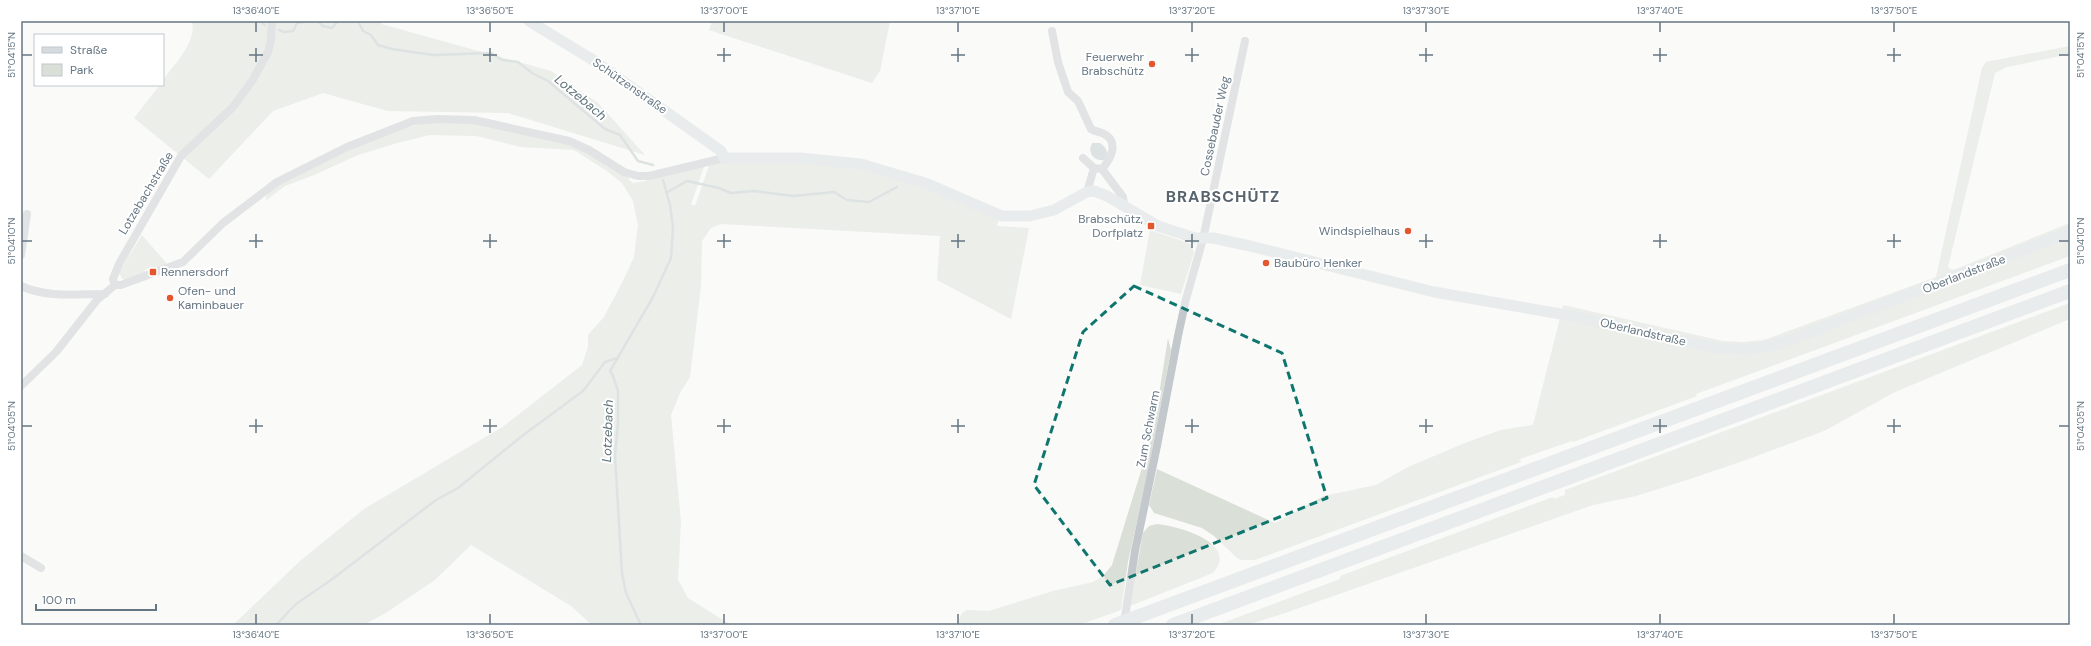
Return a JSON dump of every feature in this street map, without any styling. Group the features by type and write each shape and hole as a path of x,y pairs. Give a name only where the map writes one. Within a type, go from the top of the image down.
{"highway":[{"path":"1122,623 2070,270"},
{"path":"1173,625 2070,291"}],"street":[{"name":"Lotzebachstraße","path":"115,285 113,279 118,264 181,156 233,107 258,72 271,41 272,21"},
{"name":"Schützenstraße","path":"529,21 593,60 656,104 721,151 724,158"},
{"path":"21,386 56,352 88,311 115,285 122,286 184,262 223,223 277,182 348,147 413,121 437,119 474,120 569,141 589,150 624,172 638,176 649,176 707,160 724,158 800,158 861,164 928,184 1002,216 1030,216 1054,210 1088,192 1098,169 1110,160 1113,147 1110,138 1091,129 1078,101 1068,92 1058,62 1052,31"},
{"name":"Cossebauder Weg","path":"1203,239 1245,41"},
{"path":"1083,158 1098,169 1123,197 1124,205"},
{"name":"Oberlandstraße","path":"1088,192 1094,191 1107,196 1158,226 1195,238 1213,238 1250,246 1434,292 1561,314 1700,345 1731,350 1767,347 1788,341 2070,232"},
{"path":"21,255 27,214"},
{"name":"Zum Schwarm","path":"1122,623 1158,446 1178,336 1186,299 1203,239"},
{"path":"21,286 34,292 47,294 105,294"},
{"path":"21,556 41,568"}],"highlighted area":[{"path":"1134,286 1282,353 1327,498 1110,585 1034,485 1083,332"}],"green space":[{"path":"191,21 381,21 381,24 551,71 598,103 645,155 508,113 388,111 323,93 273,111 209,179 134,118 159,86 164,86 164,79 184,52 192,35 193,28"},
{"path":"712,21 890,21 880,71 872,83 709,30"},
{"path":"2070,46 2070,54 2007,67 1995,73 1948,267 1952,270 1956,269 2070,223 2070,228 1766,344 1730,346 1562,311 1563,305 1723,341 1744,342 1764,340 1936,277 1982,68 1986,62"},
{"path":"426,123 474,123 569,144 589,153 609,167 629,178 629,180 633,183 646,181 647,178 705,164 691,204 695,206 710,163 765,160 861,168 910,182 999,218 997,226 1029,228 1011,319 937,280 940,236 721,224 711,228 702,241 701,286 690,377 680,393 671,415 681,522 678,580 688,598 731,625 592,625 571,606 471,545 435,580 384,614 363,625 233,625 300,561 364,509 504,426 582,365 588,347 588,335 604,317 634,257 638,225 633,201 622,183 607,171 574,150 521,147 477,136 430,135 358,155 314,175 285,186 265,201 268,192 279,184 351,148 388,133"},
{"path":"1150,230 1191,244 1194,253 1181,294 1140,285"},
{"path":"142,235 169,266 155,271 153,267 145,270 146,274 127,280 122,279 119,272"},
{"path":"2070,237 2070,256 1696,394 1697,396 1573,442 1572,441 1520,459 1521,462 1255,560 1241,560 1237,558 1214,536 1202,528 1154,513 1149,505 1157,469 1275,523 1324,496 1376,485 1408,467 1465,443 1501,430 1533,425 1560,318 1714,352 1744,353 1763,351 1792,344"},
{"path":"2070,303 2070,319 1895,392 1824,431 1690,479 1636,496 1593,505 1285,613 1247,625 1217,625 1340,579 1340,576 1553,497 1554,499 1565,495 1565,490"},
{"path":"1168,338 1171,350 1148,472 1128,562 1121,610 1079,625 956,625 962,613 967,610 989,611 1053,591 1093,582 1103,576 1112,565 1153,432"},
{"path":"1157,524 1178,528 1203,538 1213,545 1219,553 1219,562 1213,573 1130,606 1143,533 1149,526"}],"shaded area":[{"path":"1092,143 1100,143 1104,146 1107,151 1105,160 1099,160 1093,156 1090,149"}],"waterway":[{"name":"Lotzebach","path":"260,21 265,25"},
{"name":"Lotzebach","path":"279,30 284,32 293,31 297,23 309,21"},
{"name":"Lotzebach","path":"317,21 323,26 332,28 338,21"},
{"name":"Lotzebach","path":"358,21 363,31 371,35 378,45 392,49 433,55 491,53 502,60 518,62 532,73 548,81 605,129 620,135 638,161 653,165"},
{"name":"Lotzebach","path":"641,625 626,593 622,573 615,456 618,423 618,391 610,371 653,297 671,258 673,227 670,205 663,180"},
{"path":"666,193 687,181 719,188 731,193 754,191 793,196 834,192 847,200 869,202 897,187"},
{"path":"276,625 296,604 331,580 436,500 458,488 522,436 583,391 605,362 617,358"}],"place":[{"name":"Feuerwehr Brabschütz","path":"1152,64"},
{"name":"Brabschütz, Dorfplatz","path":"1151,226"},
{"name":"Windspielhaus","path":"1408,231"},
{"name":"Baubüro Henker","path":"1266,263"},
{"name":"Rennersdorf","path":"153,272"},
{"name":"Ofen- und Kaminbauer","path":"170,298"}],"district":[{"name":"BRABSCHÜTZ","path":"1223,196"}]}
